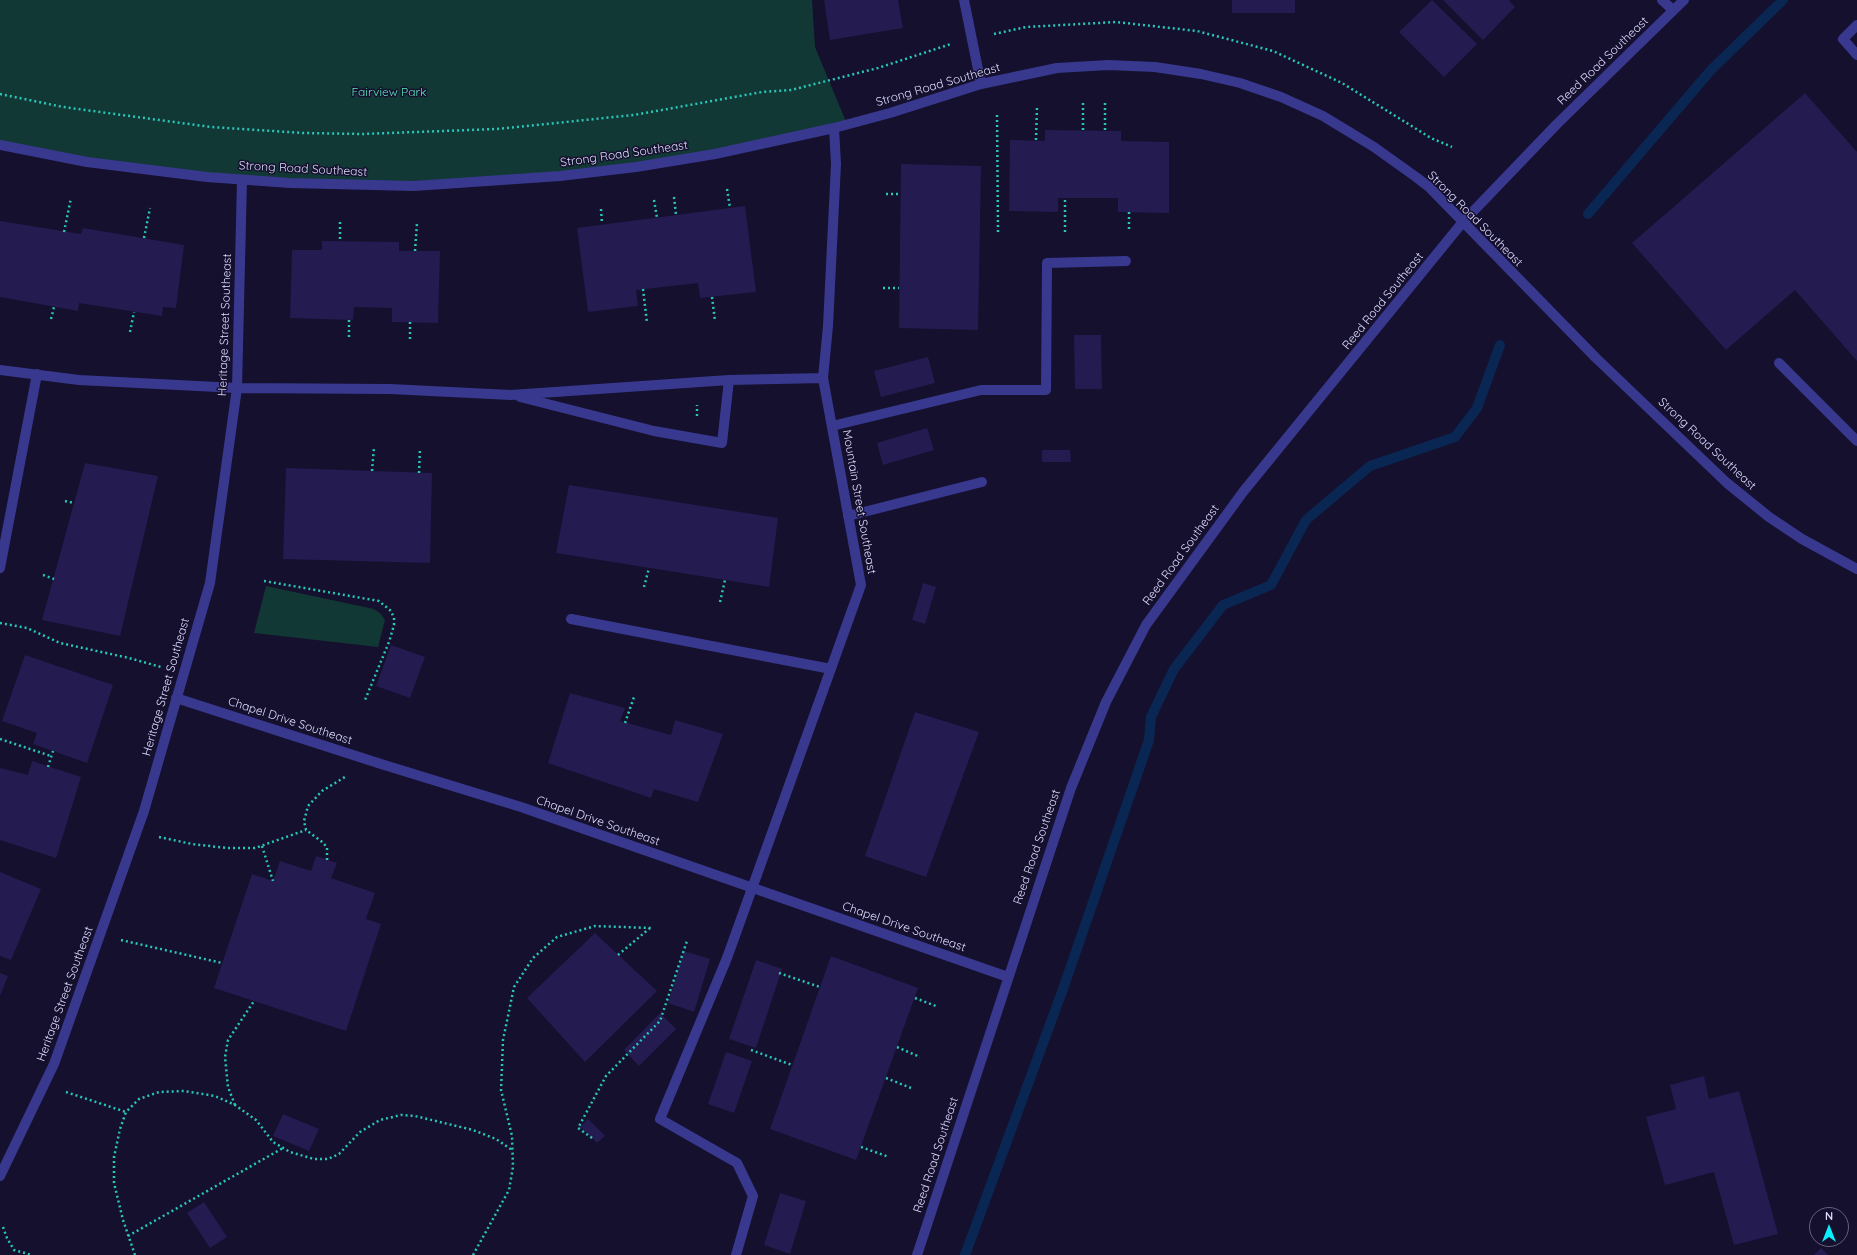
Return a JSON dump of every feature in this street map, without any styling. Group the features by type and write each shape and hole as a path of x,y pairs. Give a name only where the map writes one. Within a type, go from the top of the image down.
{"street":[{"path":"964,0 981,84"},
{"path":"1662,0 1673,10"},
{"name":"Reed Road Southeast","path":"917,1255 1071,788 1106,702 1146,625 1243,492 1462,223 1557,124 1684,0"},
{"path":"1857,25 1843,39 1857,55"},
{"name":"Strong Road Southeast","path":"0,145 132,168 242,180 290,183 414,186 560,176 636,167 715,154 834,128 890,113 981,84 1057,68 1108,65 1155,67 1201,74 1240,83 1281,97 1323,116 1374,147 1429,187 1462,223 1596,358 1727,483 1769,517 1802,539 1857,569"},
{"name":"Mountain Street Southeast","path":"736,1255 752,1196 737,1163 660,1119 727,958 753,889 861,585 823,378 828,326 836,164 834,128"},
{"name":"Heritage Street Southeast","path":"0,1176 54,1064 144,811 210,583 237,388 242,180"},
{"path":"832,426 981,390 1046,390 1047,263 1126,261"},
{"path":"1779,363 1857,441"},
{"path":"0,370 79,380 237,388 390,389 511,395 729,380 823,378"},
{"path":"0,568 37,374"},
{"path":"511,395 654,430 722,443 729,380"},
{"path":"848,516 982,482"},
{"path":"571,619 830,669"},
{"name":"Chapel Drive Southeast","path":"176,698 521,807 1008,977"}],"path":[{"path":"0,94 63,107 211,127 303,133 362,134 497,129 634,115 762,92 791,90 878,68 972,38 1026,27 1116,22 1197,31 1273,51 1342,83 1431,138 1452,147"},
{"path":"1083,103 1083,131"},
{"path":"1105,103 1105,131"},
{"path":"1036,140 1037,107"},
{"path":"997,115 998,233"},
{"path":"727,189 730,208"},
{"path":"886,194 901,194"},
{"path":"674,197 676,215"},
{"path":"64,232 71,198"},
{"path":"1065,198 1065,232"},
{"path":"654,200 657,218"},
{"path":"144,238 150,208"},
{"path":"601,209 602,224"},
{"path":"1129,212 1129,231"},
{"path":"340,222 340,241"},
{"path":"414,251 416,223"},
{"path":"883,288 899,288"},
{"path":"643,289 647,323"},
{"path":"712,297 715,321"},
{"path":"51,319 54,307"},
{"path":"130,332 134,312"},
{"path":"349,320 349,339"},
{"path":"410,322 410,339"},
{"path":"372,471 374,447"},
{"path":"418,472 420,448"},
{"path":"65,501 74,503"},
{"path":"644,587 649,568"},
{"path":"43,575 54,579"},
{"path":"720,602 725,580"},
{"path":"264,581 379,601 391,611 394,618 394,625 390,642 365,700"},
{"path":"0,623 27,628 60,643 129,658 166,668"},
{"path":"625,723 634,697"},
{"path":"0,739 52,756"},
{"path":"48,766 54,751"},
{"path":"327,860 327,847 306,830 304,821 308,806 322,791 345,777 381,764"},
{"path":"136,832 192,844 227,848 255,848 306,830"},
{"path":"262,846 273,881"},
{"path":"473,1255 509,1190 513,1167 512,1136 500,1090 503,1040 514,987 533,958 557,937 595,926 651,928 618,955"},
{"path":"100,935 222,963"},
{"path":"592,1138 578,1128 606,1076 660,1021 687,941"},
{"path":"779,973 820,987"},
{"path":"914,998 936,1006"},
{"path":"235,1105 228,1087 225,1057 228,1040 254,1001"},
{"path":"897,1047 920,1057"},
{"path":"751,1050 792,1065"},
{"path":"886,1078 910,1088"},
{"path":"44,1085 126,1112"},
{"path":"135,1255 128,1236 114,1183 114,1158 120,1129 126,1112 139,1099 159,1092 184,1091 215,1096 235,1105 256,1120 273,1142 290,1152 314,1159 328,1159 339,1154 360,1132 380,1120 401,1115 415,1116 473,1130 496,1139 512,1150"},
{"path":"861,1147 889,1157"},
{"path":"128,1236 283,1148"},
{"path":"3,1227 14,1250 32,1255"}],"green space":[{"name":"Fairview Park","path":"0,0 812,0 815,47 847,124 636,167 414,186 207,177 0,145"},
{"path":"266,586 374,609 381,614 385,620 378,647 254,633"}],"building":[{"path":"824,0 898,0 903,28 830,40"},
{"path":"1232,0 1295,0 1295,13 1232,13"},
{"path":"1432,0 1477,44 1444,77 1399,32"},
{"path":"1443,0 1509,0 1515,7 1483,40"},
{"path":"1805,93 1857,152 1857,361 1795,290 1726,350 1632,243"},
{"path":"1045,130 1121,131 1121,141 1169,142 1169,213 1118,212 1118,198 1058,198 1058,212 1009,211 1010,140 1045,141"},
{"path":"901,164 981,166 978,330 899,328"},
{"path":"745,206 756,292 700,298 698,283 636,290 638,306 588,312 577,228"},
{"path":"0,221 81,234 83,228 184,245 176,308 163,307 162,316 79,303 78,311 0,297"},
{"path":"322,241 399,242 399,251 440,251 438,323 392,322 392,308 354,307 353,320 290,318 292,250 322,250"},
{"path":"1074,335 1101,335 1102,389 1075,389"},
{"path":"928,357 935,383 881,397 874,371"},
{"path":"927,428 934,450 883,465 877,443"},
{"path":"1042,450 1070,450 1071,462 1042,462"},
{"path":"85,463 158,476 120,636 42,620"},
{"path":"286,468 432,473 430,563 283,559"},
{"path":"569,485 778,518 769,587 556,553"},
{"path":"923,583 936,587 925,624 912,620"},
{"path":"391,645 425,657 410,698 376,686"},
{"path":"25,655 113,685 87,763 33,744 37,733 2,721"},
{"path":"570,693 625,708 620,721 671,735 675,720 723,734 698,802 654,789 651,798 548,763"},
{"path":"915,712 979,732 926,877 865,856"},
{"path":"32,761 81,777 56,858 0,840 0,768 28,775"},
{"path":"316,856 337,863 331,878 375,893 366,919 381,924 346,1031 214,988 252,874 273,881 280,861 311,871"},
{"path":"0,872 41,889 11,960 0,956"},
{"path":"595,933 657,991 585,1062 527,998"},
{"path":"684,951 710,959 694,1012 668,1003"},
{"path":"831,956 918,988 856,1160 770,1129"},
{"path":"756,960 782,969 756,1048 729,1039"},
{"path":"0,973 8,976 0,996"},
{"path":"660,1013 676,1029 639,1066 624,1050"},
{"path":"726,1052 752,1061 734,1113 708,1104"},
{"path":"1704,1076 1709,1099 1739,1091 1778,1234 1734,1245 1714,1172 1665,1185 1646,1117 1676,1109 1670,1085"},
{"path":"283,1114 319,1129 309,1151 273,1136"},
{"path":"588,1119 605,1136 597,1143 580,1127"},
{"path":"780,1193 806,1201 790,1254 764,1245"},
{"path":"204,1202 227,1237 210,1248 187,1213"},
{"path":"1821,1248 1828,1255 1814,1255"}],"waterway":[{"path":"1588,214 1711,70 1783,0"},
{"path":"965,1255 1063,989 1149,740 1151,717 1174,669 1223,605 1271,585 1306,520 1370,466 1455,437 1477,408 1500,345"}]}
